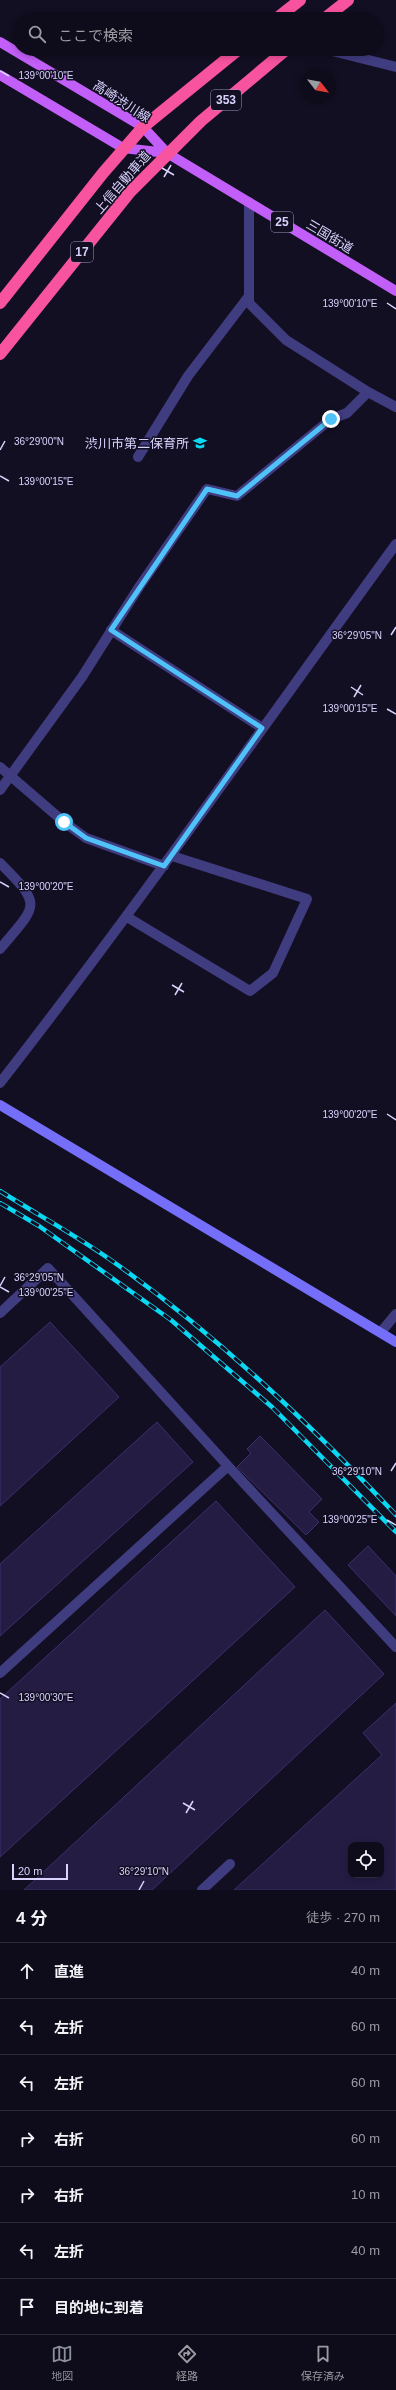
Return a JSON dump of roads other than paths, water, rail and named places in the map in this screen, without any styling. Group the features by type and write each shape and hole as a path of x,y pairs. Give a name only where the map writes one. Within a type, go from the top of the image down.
{"highway":[{"path":"285,12 300,0"},
{"path":"333,12 348,0"},
{"name":"上信自動車道","path":"0,303 123,148 143,127 230,56"},
{"name":"上信自動車道","path":"0,354 130,192 167,153 201,121 279,56"}],"main road":[{"name":"高崎渋川線","path":"0,42 12,49"},
{"name":"高崎渋川線","path":"24,56 143,127 167,153"},
{"name":"25","path":"0,75 123,148 167,153"},
{"name":"三国街道","path":"167,153 396,291"}],"street":[{"path":"351,56 396,68"},
{"path":"249,202 249,303 286,340 396,408"},
{"path":"138,457 188,376 249,296"},
{"path":"0,790 10,774 82,677 111,630 207,489 237,496 331,419 347,413 368,392"},
{"path":"0,1083 172,856 262,728 396,544"},
{"path":"111,630 262,728"},
{"path":"0,767 10,774 64,822 86,838 164,866"},
{"path":"127,917 250,991 273,973 307,899 172,856"},
{"path":"0,863 27,890 32,902 26,918 0,949"},
{"path":"0,1104 396,1342"},
{"path":"0,1313 48,1268 228,1466 396,1646"},
{"path":"381,1332 396,1314"},
{"path":"0,1673 228,1466"},
{"path":"202,1890 230,1864"}],"railway":[{"path":"0,1191 101,1253 190,1320 262,1382 396,1515"},
{"path":"0,1203 39,1226 171,1320 272,1407 396,1532"}],"place":[{"name":"渋川市第二保育所","path":"200,443"}]}
